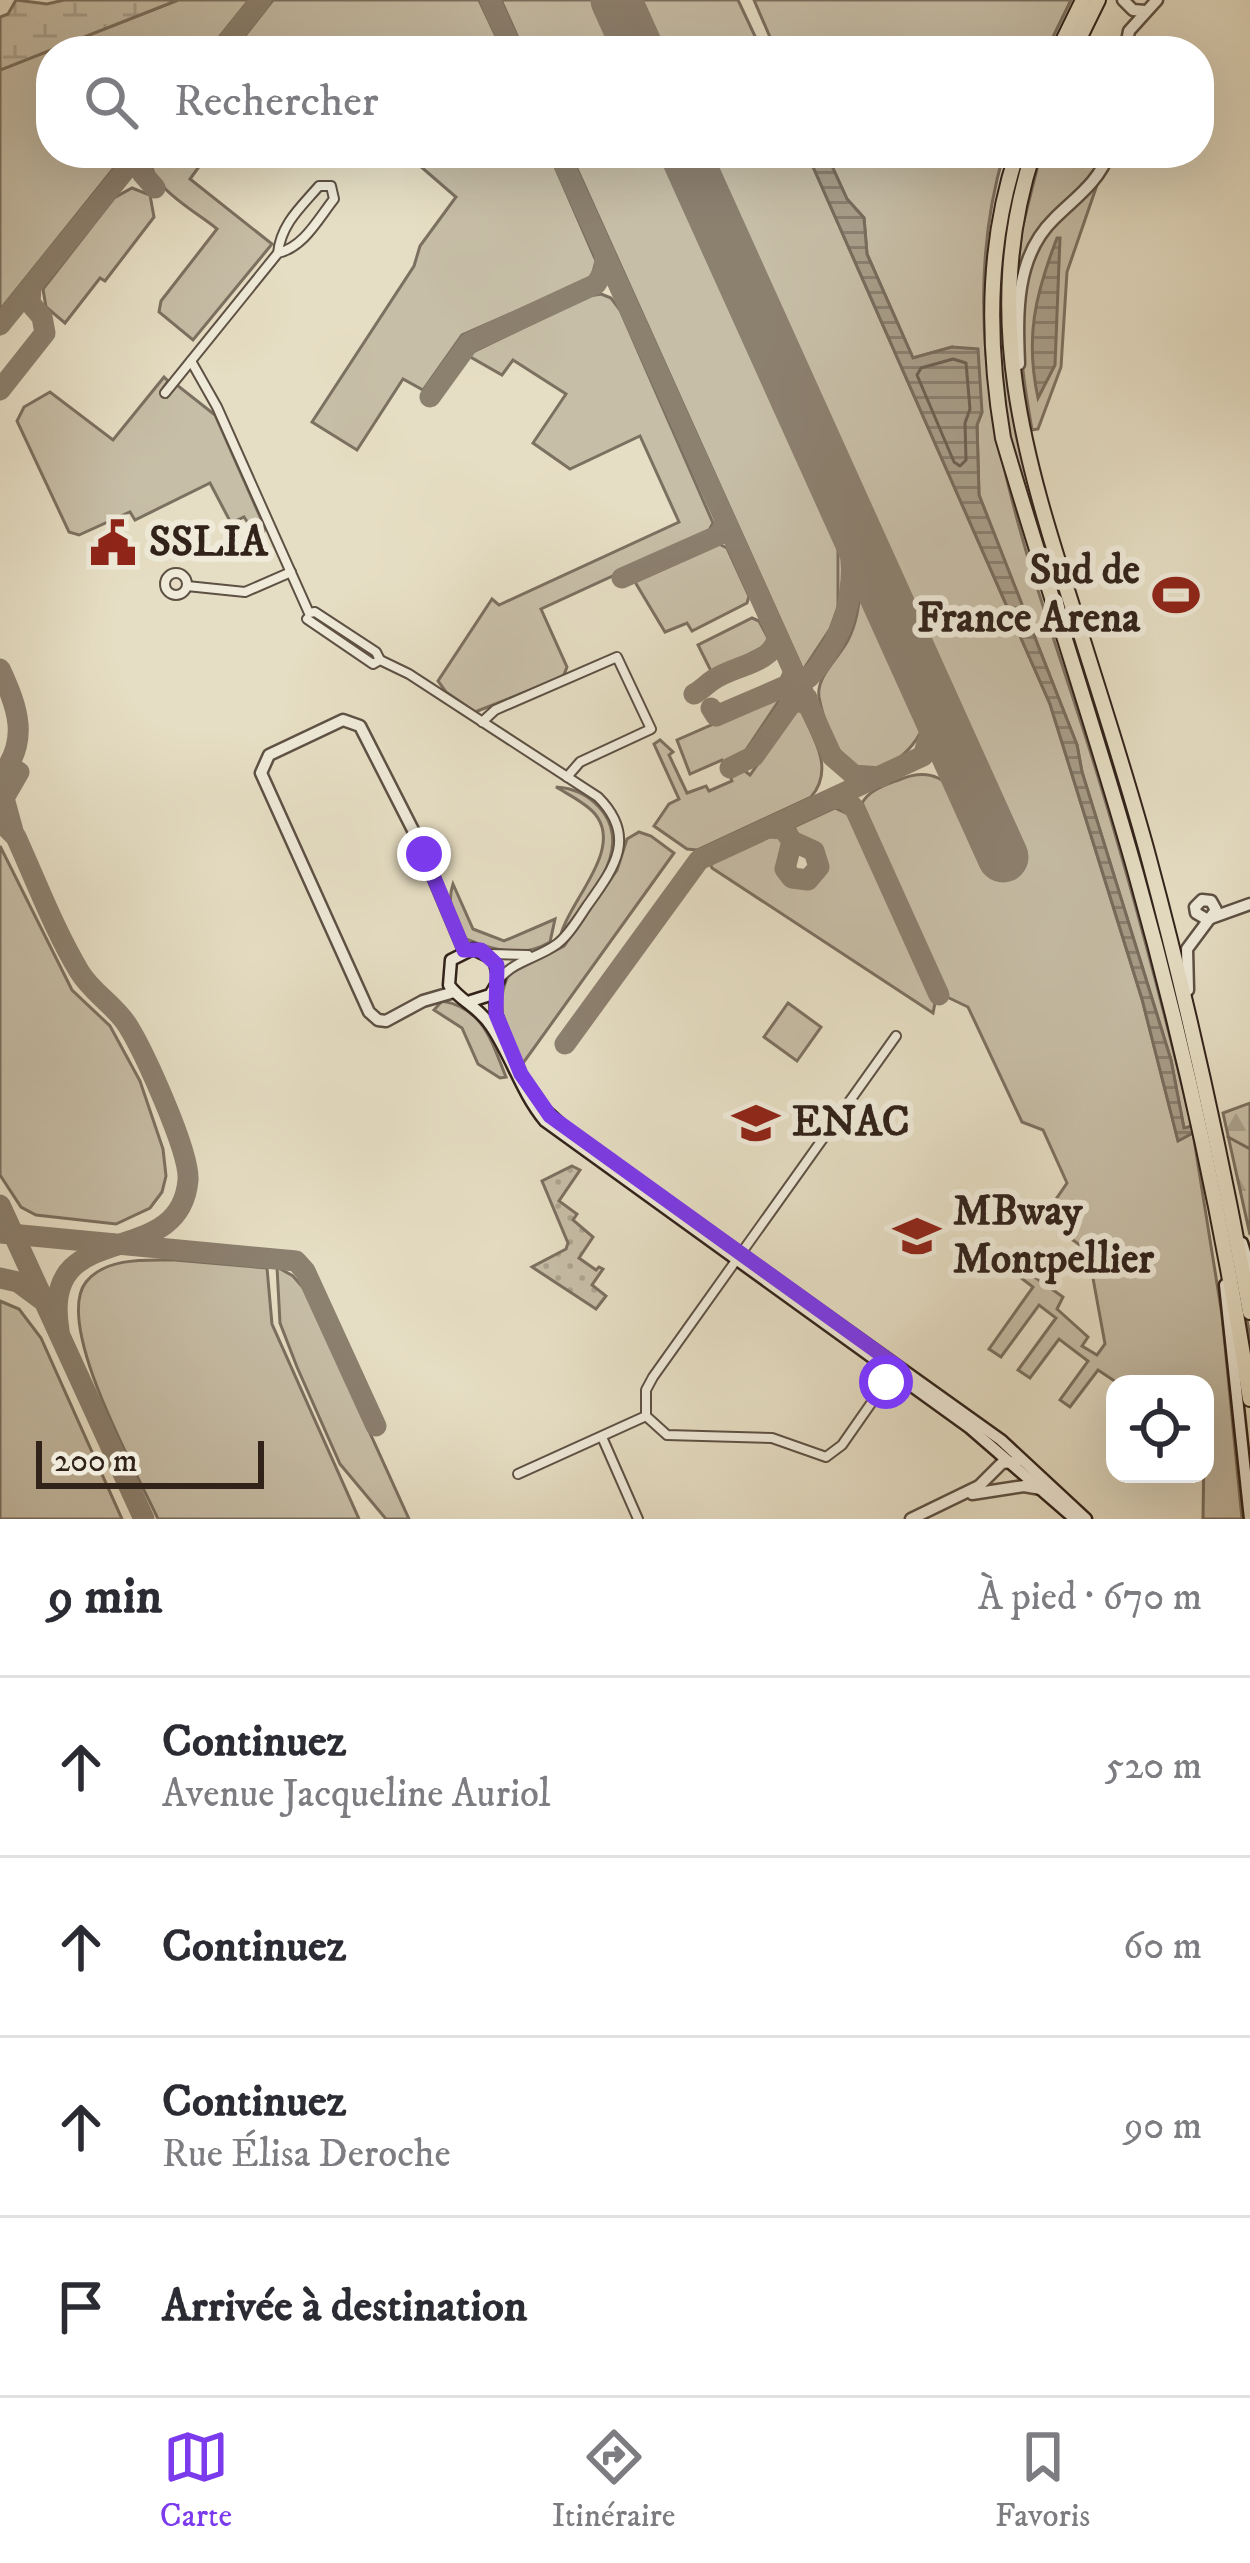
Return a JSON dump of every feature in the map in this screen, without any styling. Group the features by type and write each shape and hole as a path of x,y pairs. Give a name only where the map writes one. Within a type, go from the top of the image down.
{"highway":[{"path":"1065,36 1083,0"},
{"path":"1080,36 1098,0"},
{"path":"1012,168 1004,195 991,306 994,384 1003,438 1135,868 1250,1312"},
{"path":"1030,168 1013,244 1008,349 1025,451 1133,805 1188,1010 1224,1208 1250,1399"}],"main road":[{"path":"1123,0 1133,10 1145,10"},
{"path":"1127,36 1157,0"},
{"path":"1025,451 1028,436 1018,343 1023,272 1038,237 1103,168"},
{"path":"454,992 423,1001 383,1022 369,1012 261,773 269,755 344,720 361,726 415,834 464,950"},
{"path":"1188,1010 1186,949 1216,910 1208,900 1250,903"},
{"path":"1208,920 1250,903"},
{"path":"464,950 488,954 497,965 496,1014 535,1099 550,1116 738,1257"},
{"path":"464,950 448,968 454,992 470,1001 494,1029 530,1103 545,1121 895,1369 1086,1519"},
{"path":"470,1001 484,998 497,984"},
{"path":"1224,1208 1250,1269"},
{"path":"1224,1208 1250,1519"},
{"path":"895,1369 1015,1460 1075,1519"},
{"path":"988,1443 996,1480 1006,1486"},
{"path":"911,1519 963,1496 1015,1460"},
{"path":"1006,1486 1016,1481 1015,1460"},
{"path":"963,1496 1006,1486 1034,1486 1043,1491"}],"street":[{"path":"165,393 278,253 280,234 288,222 320,186 331,185 334,199 293,250 278,253"},
{"path":"191,361 217,407 308,616 315,612 376,652 380,660 567,777 609,809 616,823 619,850 610,874 568,933 497,984"},
{"path":"187,586 245,592 291,572"},
{"path":"482,722 495,710 617,657 652,729 580,762 567,777"},
{"path":"488,954 536,954"},
{"path":"646,1416 648,1384 896,1036"},
{"path":"646,1416 667,1435 772,1438 826,1457 842,1445 895,1369"},
{"path":"518,1474 646,1416"},
{"path":"602,1437 638,1519"}],"green space":[{"path":"16,0 47,4 178,0 86,36 36,36 36,56 0,70 0,17 8,14"},
{"path":"178,0 249,0 220,36 86,36"},
{"path":"273,0 479,0 496,36 245,36"},
{"path":"501,0 596,0 612,36 517,36"},
{"path":"635,0 738,0 755,36 651,36"},
{"path":"754,0 1071,0 1053,36 770,36"},
{"path":"36,56 36,168 114,168 0,310 0,70"},
{"path":"152,168 198,168 190,179 272,244 193,340 159,312 161,301 217,229"},
{"path":"422,168 556,168 596,261 592,276 462,335 423,390 403,379 357,450 312,422 414,266 420,246 456,197"},
{"path":"577,168 673,168 838,534 838,607 830,629 803,670"},
{"path":"711,168 814,168 1050,704 1142,999 1178,1140 1193,1133 1222,1315 1242,1519 1203,1519 1204,1483 1214,1483 1214,1375 1106,1375 1098,1370 1070,1407 1060,1400 1088,1361 1059,1339 1030,1378 1018,1370 1056,1318 1039,1305 1001,1357 989,1349 1033,1287 1016,1274 1024,1262 1039,1272 1036,1278 1063,1297 1057,1309 1088,1337 1082,1346 1097,1355 1105,1344 1088,1251 1047,1221 1039,1224 1067,1183 1043,1130 1022,1122 968,1007 947,997 862,803 874,791 901,779 920,774 936,777 959,798 987,864 1019,850"},
{"path":"833,168 1001,168 988,230 983,307 1002,459 1145,941 1192,1126 1184,1129 1171,1060 1077,745 979,495 977,425 982,412 952,347 913,358 867,254 864,218 847,199"},
{"path":"1018,168 1025,168 1005,273 1003,311 1013,416 1032,497 1161,922 1236,1258 1250,1337 1250,1370 1210,1151 1006,435 998,293"},
{"path":"1037,168 1096,168 1032,239 1017,276 1022,229"},
{"path":"1097,185 1067,272 1061,367 1038,429 1032,430 1020,331 1025,282 1049,231"},
{"path":"132,188 150,195 154,217 105,281 100,278 65,323 46,307 43,289 114,198"},
{"path":"601,294 620,310 713,523 708,532 541,609 567,667 563,677 475,712 438,681 492,599 499,605 679,522 640,436 570,469 533,443 566,394 513,360 502,375 467,355"},
{"path":"164,377 168,381 161,391 167,397 177,385 215,415 265,528 263,534 255,520 248,523 244,517 231,523 210,483 135,520 130,512 79,535 69,532 17,421 24,407 50,392 113,440"},
{"path":"719,544 727,548 749,596 747,603 692,631 687,623 665,632 635,582"},
{"path":"861,585 924,724 902,755 867,769 841,752 819,697 824,674 854,627"},
{"path":"752,618 768,638 765,646 712,673 698,645"},
{"path":"784,693 740,759 726,765 722,760 690,774 677,740"},
{"path":"799,706 822,763 822,775 811,797 697,850 687,849 654,826 669,804 679,799 654,744 660,740 673,752 669,755 687,793 706,786 709,791 732,781 729,773 740,767 750,775"},
{"path":"556,787 580,792 594,802 609,823 613,840 604,874 561,934 603,843 595,814"},
{"path":"835,808 852,816 935,1003 933,1013 712,868 710,863 778,833 785,847 780,861 783,876 795,886 810,886 823,873 823,854 817,845 800,839 794,827"},
{"path":"639,832 674,853 521,1066 502,1009 509,974 564,946 617,870 627,839"},
{"path":"0,846 72,990 110,1026 140,1081 163,1149 166,1176 162,1192 150,1208 116,1224 36,1215 21,1207 0,1175"},
{"path":"453,884 473,929 504,941 555,919 550,942 518,951 466,939 452,913"},
{"path":"442,1001 477,1019 506,1077 478,1064 462,1028 434,1010"},
{"path":"788,1003 821,1027 797,1061 764,1037"},
{"path":"1250,1103 1250,1235 1223,1113"},
{"path":"572,1166 580,1170 559,1201 577,1214 573,1220 593,1237 579,1258 596,1270 603,1269 592,1285 606,1296 596,1309 532,1267 566,1249 568,1243 542,1181"},
{"path":"175,1260 267,1268 272,1324 359,1519 158,1519 102,1399 80,1330 79,1302 86,1282 104,1268"},
{"path":"277,1267 305,1290 409,1519 386,1519 340,1464 280,1323"},
{"path":"0,1301 19,1309 41,1338 122,1519 0,1519"}],"water":[{"path":"814,168 833,168 847,199 864,218 867,254 913,358 952,347 978,349 979,495 1077,745 1171,1060 1184,1128 1192,1126 1193,1133 1178,1141 1142,999 1050,704"},
{"path":"1057,238 1055,365 1038,398 1032,356 1034,317"}],"waterway":[{"path":"1228,1137 1250,1149"}],"taxiway":[{"path":"232,36 261,0"},
{"path":"490,0 506,36"},
{"path":"0,325 127,168"},
{"path":"142,168 155,188"},
{"path":"566,168 832,756 854,775 881,777"},
{"path":"430,397 469,343 596,284 604,271 605,254"},
{"path":"0,390 45,333 42,317 30,303 31,287"},
{"path":"795,676 804,681 814,672 845,615 851,556 839,495"},
{"path":"622,578 719,535 726,522"},
{"path":"694,694 719,676 759,660 778,638"},
{"path":"0,669 18,724 15,750 0,777"},
{"path":"711,708 716,716 788,685 794,672"},
{"path":"565,1044 699,860 923,756 930,734 922,679"},
{"path":"730,768 754,756 791,704 800,701 809,706 807,698"},
{"path":"13,831 4,798 19,772"},
{"path":"832,799 844,798 855,809 939,995"},
{"path":"0,821 16,837 79,971 135,1039 165,1102 187,1166 179,1209 162,1227 89,1256 70,1270 58,1294 59,1330"},
{"path":"769,828 783,829 792,841 814,851 819,867 808,880 792,878 785,869 792,841"},
{"path":"0,1205 144,1519"},
{"path":"0,1233 296,1261 305,1271 376,1426"},
{"path":"0,1278 18,1282 41,1299"}],"runway":[{"path":"616,0 632,36"},
{"path":"692,168 1003,857"}],"place":[{"name":"SSLIA","path":"113,543"},
{"name":"Sud de France Arena","path":"1176,595"},
{"name":"ENAC","path":"756,1123"},
{"name":"MBway Montpellier","path":"917,1236"}],"route":[{"path":"424,854 464,950 481,950 497,965 496,1014 535,1099 567,1130 897,1366 886,1382"}]}
